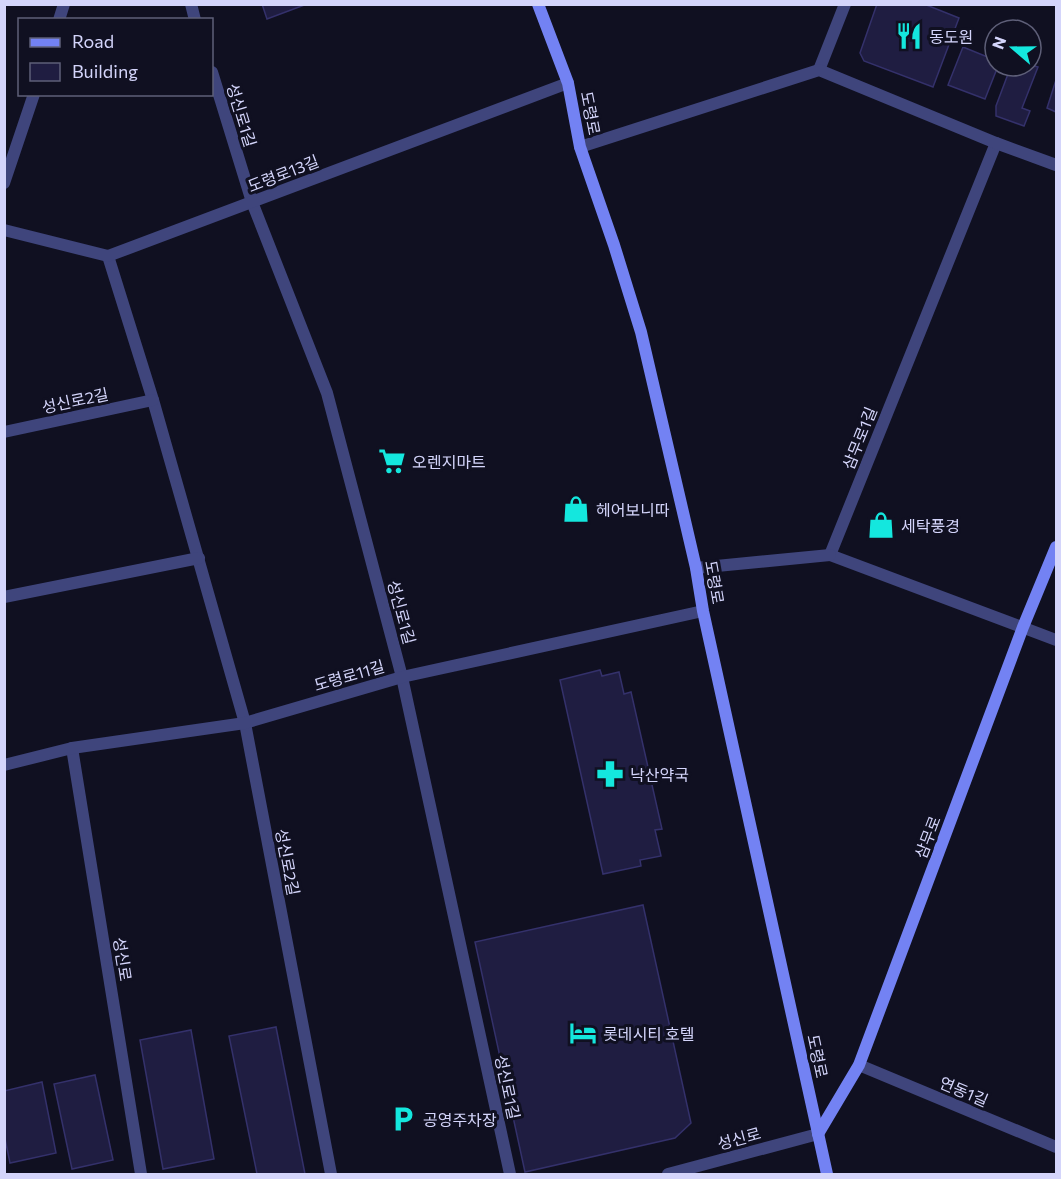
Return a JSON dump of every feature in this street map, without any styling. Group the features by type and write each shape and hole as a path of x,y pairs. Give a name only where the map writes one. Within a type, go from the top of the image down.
{"main road":[{"name":"도령로","path":"538,4 568,83 580,147 641,332 696,568 703,611 827,1174"},
{"name":"삼무로","path":"818,1134 859,1065 1023,627 1056,547"}],"street":[{"path":"819,70 845,4"},
{"path":"580,147 819,70 1056,165"},
{"name":"성신로1길","path":"213,75 252,202 327,393 402,676 510,1174"},
{"name":"도령로13길","path":"108,256 568,83"},
{"path":"4,183 33,96"},
{"name":"삼무로1길","path":"830,555 996,142"},
{"path":"4,230 108,256"},
{"name":"성신로2길","path":"108,256 153,400 245,723 331,1174"},
{"name":"성신로2길","path":"4,432 153,400"},
{"path":"696,568 830,555 1056,640"},
{"path":"4,597 199,558"},
{"name":"도령로11길","path":"4,765 72,748 245,723 402,676 703,611"},
{"name":"성신로","path":"72,748 141,1174"},
{"name":"연동1길","path":"859,1065 1056,1148"},
{"name":"성신로","path":"668,1174 818,1134"}],"building":[{"path":"262,4 307,4 267,19"},
{"name":"동도원","path":"877,4 924,4 959,18 933,87 864,61 860,53"},
{"path":"963,47 983,55 983,78 993,78 985,99 948,85"},
{"path":"1006,78 1034,78 1022,108 1030,111 1024,126 996,116 996,106"},
{"path":"1056,80 1056,112 1047,108"},
{"path":"600,670 602,676 619,672 624,694 631,692 662,829 655,830 661,856 640,860 641,866 603,874 560,680"},
{"name":"롯데시티 호텔","path":"643,905 691,1123 675,1138 525,1172 475,942"},
{"path":"276,1027 305,1174 257,1174 229,1036"},
{"path":"191,1030 214,1159 163,1169 140,1040"},
{"path":"95,1075 113,1160 72,1169 54,1084"},
{"path":"42,1082 56,1153 10,1163 4,1134 4,1091"}],"place":[{"name":"동도원","path":"909,36"},
{"name":"오렌지마트","path":"392,461"},
{"name":"헤어보니따","path":"576,509"},
{"name":"세탁풍경","path":"881,525"},
{"name":"낙산약국","path":"610,774"},
{"name":"롯데시티 호텔","path":"583,1033"},
{"name":"공영주차장","path":"403,1119"}]}
